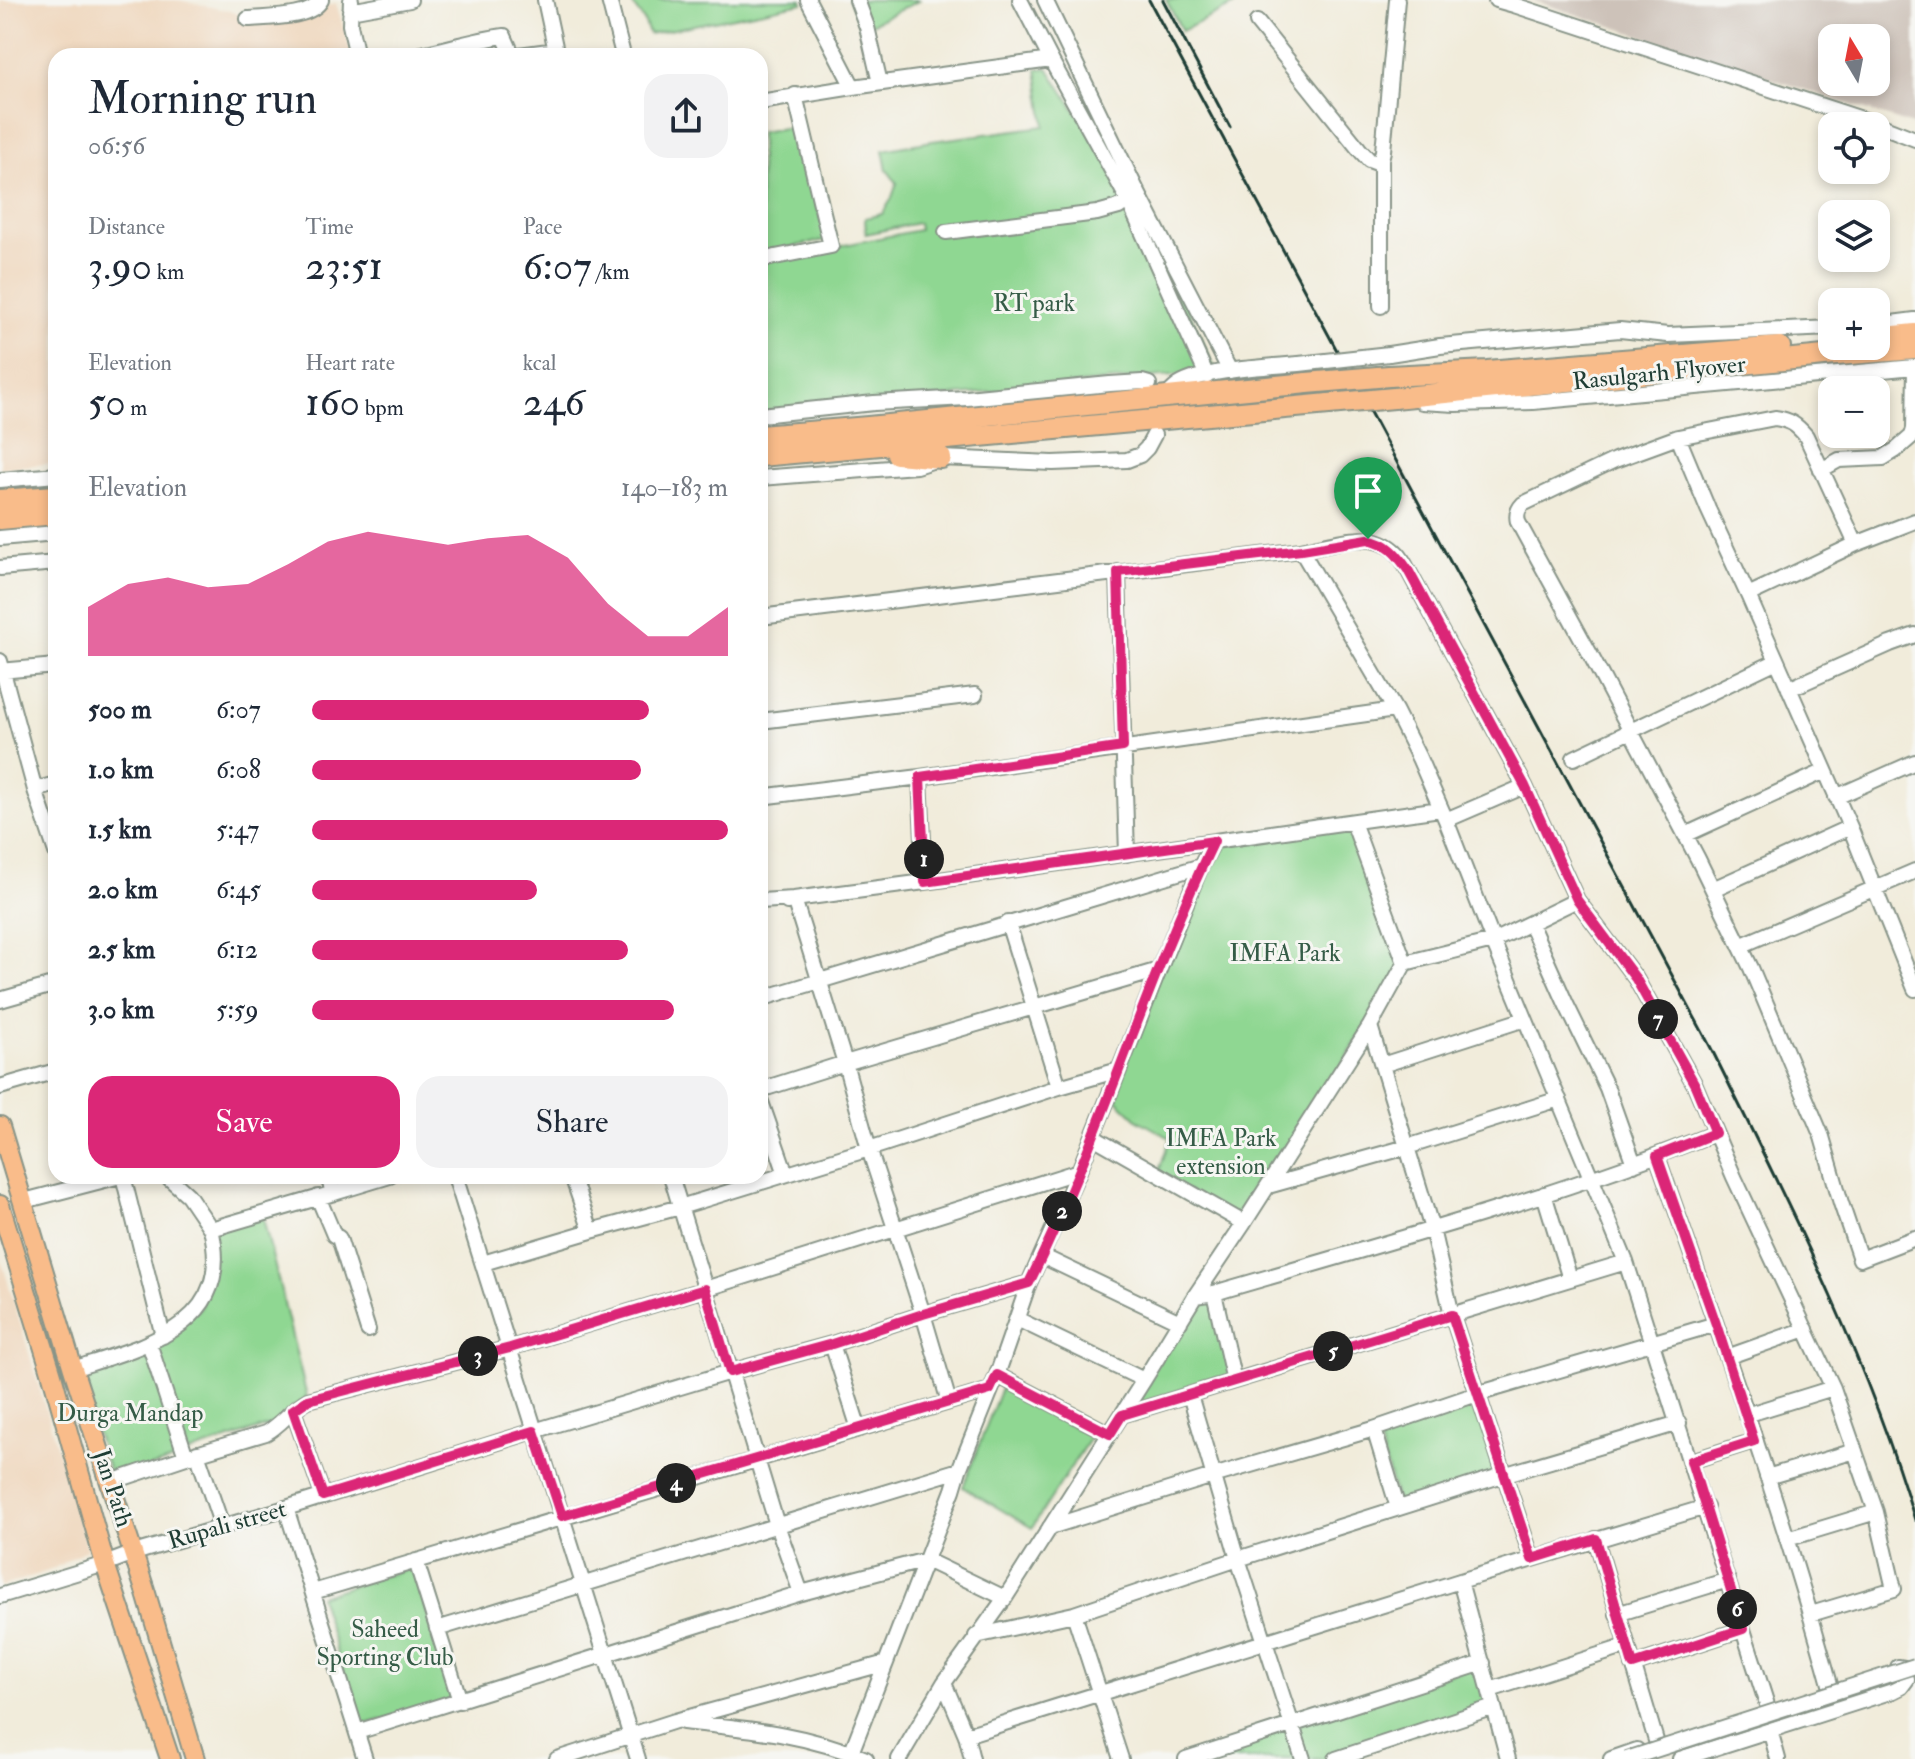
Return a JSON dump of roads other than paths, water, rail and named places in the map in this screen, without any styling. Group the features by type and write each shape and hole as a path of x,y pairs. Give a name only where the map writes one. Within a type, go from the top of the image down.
{"highway":[{"path":"1890,337 1915,334"},
{"name":"Rasulgarh Flyover","path":"768,435 1303,374 1440,374 1818,344"},
{"name":"Rasulgarh Flyover","path":"840,450 1915,349"},
{"path":"768,455 840,450 941,458"},
{"path":"0,500 48,497"},
{"path":"0,519 48,515"}],"main road":[{"name":"Jan Path","path":"0,1126 195,1759"},
{"name":"Jan Path","path":"0,1205 105,1564 170,1759"}],"street":[{"path":"248,19 307,12 321,0"},
{"path":"355,48 350,6 410,0"},
{"path":"545,0 556,48"},
{"path":"609,0 621,48"},
{"path":"808,0 853,87"},
{"path":"857,0 867,27 880,83"},
{"path":"1020,0 1128,200 1207,376"},
{"path":"1381,306 1381,159 1397,0"},
{"path":"1496,0 1516,2 1915,139"},
{"path":"1039,36 1044,25 1041,4"},
{"path":"1041,4 1059,26 1136,189 1230,371"},
{"path":"1257,22 1369,160 1377,163 1381,159"},
{"path":"449,48 504,36 509,48"},
{"path":"768,100 1051,60"},
{"path":"768,258 831,246 795,95"},
{"path":"946,232 1097,213 1119,207 1128,200"},
{"path":"1890,323 1915,320"},
{"path":"768,414 1142,382 1157,391 1230,371 1303,374 1440,346 1620,330 1668,335 1818,329"},
{"path":"1398,398 1455,404 1533,402 1915,367 1912,436 1883,458 1839,460 1821,470"},
{"path":"1856,544 1806,436 1787,419 1775,418 1678,437 1615,460 1523,504 1516,516 1631,730 1740,946 1822,1137 1860,1259 1915,1238"},
{"path":"768,477 916,466 941,458 1053,463 1127,460 1140,455 1154,435"},
{"path":"1678,437 1850,827 1915,989"},
{"path":"0,480 48,476"},
{"path":"1748,595 1856,544 1915,521"},
{"path":"0,538 48,534"},
{"path":"768,616 1368,539 1380,541 1397,553 1525,786 1577,900 1636,979 1695,1085 1765,1245 1833,1388 1876,1512 1894,1589 1811,1614"},
{"path":"1301,550 1395,710 1419,758 1626,1262 1768,1708"},
{"path":"0,568 48,564"},
{"path":"1118,572 1127,854"},
{"path":"1789,689 1915,635"},
{"path":"1574,758 1777,661"},
{"path":"48,666 1,668 48,828"},
{"path":"768,720 975,695"},
{"path":"768,796 1395,710"},
{"path":"1836,797 1915,762"},
{"path":"1685,835 1825,771"},
{"path":"920,777 925,882"},
{"path":"35,790 48,786"},
{"path":"768,901 925,882 1353,822 1443,814 1525,786"},
{"path":"1353,822 1405,963"},
{"path":"1713,889 1850,827"},
{"path":"851,1753 997,1375 1029,1283 1079,1171 1201,866 1214,841"},
{"path":"768,996 1201,866"},
{"path":"1740,946 1915,871"},
{"path":"768,907 794,899"},
{"path":"794,899 949,1402"},
{"path":"899,1759 944,1683 1005,1598 1370,1026 1405,963 1493,941 1577,900"},
{"path":"1008,923 1059,1087"},
{"path":"1530,923 1607,1088 1634,1164"},
{"path":"768,1087 1159,970"},
{"path":"0,1000 48,986"},
{"path":"1382,1065 1525,1019"},
{"path":"1370,1026 1432,1229 1452,1315 1532,1559"},
{"path":"768,1180 1119,1070"},
{"path":"0,1087 48,1073"},
{"path":"1268,1186 1407,1147 1559,1099"},
{"path":"768,1122 786,1174"},
{"path":"1195,1296 1214,1293 1544,1194 1715,1133"},
{"path":"1093,1137 1244,1223"},
{"path":"1657,1156 1767,1477 1831,1688"},
{"path":"111,1482 266,1433 308,1400 510,1348 1079,1171"},
{"path":"24,1201 90,1184"},
{"path":"123,1184 163,1336"},
{"path":"73,1369 149,1343 182,1324 200,1307 211,1284 216,1262 215,1246 211,1229 188,1195 176,1184"},
{"path":"330,1184 334,1193"},
{"path":"211,1229 364,1184"},
{"path":"458,1184 638,1759"},
{"path":"575,1184 591,1231"},
{"path":"673,1184 777,1525 801,1593"},
{"path":"483,1263 754,1184"},
{"path":"1544,1194 1570,1279"},
{"path":"318,1197 334,1235 339,1238 368,1330"},
{"path":"1042,1256 1180,1322"},
{"path":"1122,1415 1626,1262"},
{"name":"Rupali street","path":"0,1596 534,1431 1029,1283"},
{"path":"1214,1293 1234,1381"},
{"path":"1017,1319 1144,1380"},
{"path":"1050,1527 1374,1429 1477,1394 1716,1324"},
{"path":"1727,1357 1806,1329"},
{"path":"149,1343 222,1526"},
{"path":"832,1344 859,1429"},
{"path":"997,1375 1110,1434"},
{"path":"1746,1415 1833,1388"},
{"path":"313,1592 990,1390"},
{"path":"1190,1395 1238,1559 1303,1759"},
{"path":"293,1410 323,1496"},
{"path":"976,1636 1074,1614 1398,1508 1679,1423"},
{"path":"1374,1429 1398,1508"},
{"path":"1691,1461 1754,1441"},
{"path":"1767,1477 1855,1451"},
{"path":"437,1629 959,1470"},
{"path":"966,1735 1706,1507"},
{"path":"286,1508 365,1759"},
{"path":"1787,1539 1876,1512"},
{"path":"1596,1539 1657,1744"},
{"path":"357,1732 801,1593 926,1560 1005,1598"},
{"path":"416,1561 460,1701"},
{"path":"1617,1614 1728,1580"},
{"path":"1460,1581 1508,1759"},
{"path":"1074,1614 1121,1759"},
{"path":"1633,1665 1743,1629"},
{"path":"1490,1690 1627,1646"},
{"path":"557,1759 675,1721 886,1663"},
{"path":"1186,1759 1483,1663"},
{"path":"1611,1759 1915,1663"},
{"path":"1627,1759 1915,1663"},
{"path":"1680,1759 1710,1754 1770,1730 1893,1691 1907,1679 1904,1668 1898,1667"},
{"path":"944,1683 966,1735 972,1759"},
{"path":"1336,1759 1494,1707"},
{"path":"675,1721 779,1732 815,1740 866,1759"},
{"path":"1770,1730 1778,1759"}],"railway":[{"path":"1149,0 1711,1048 1796,1221 1849,1338 1915,1520"},
{"path":"1163,0 1230,127"}],"park label":[{"name":"RT park","path":"1034,303"},
{"name":"IMFA Park","path":"1285,953"},
{"name":"IMFA Park extension","path":"1221,1152"},
{"name":"Durga Mandap","path":"130,1413"},
{"name":"Saheed Sporting Club","path":"385,1643"}]}
